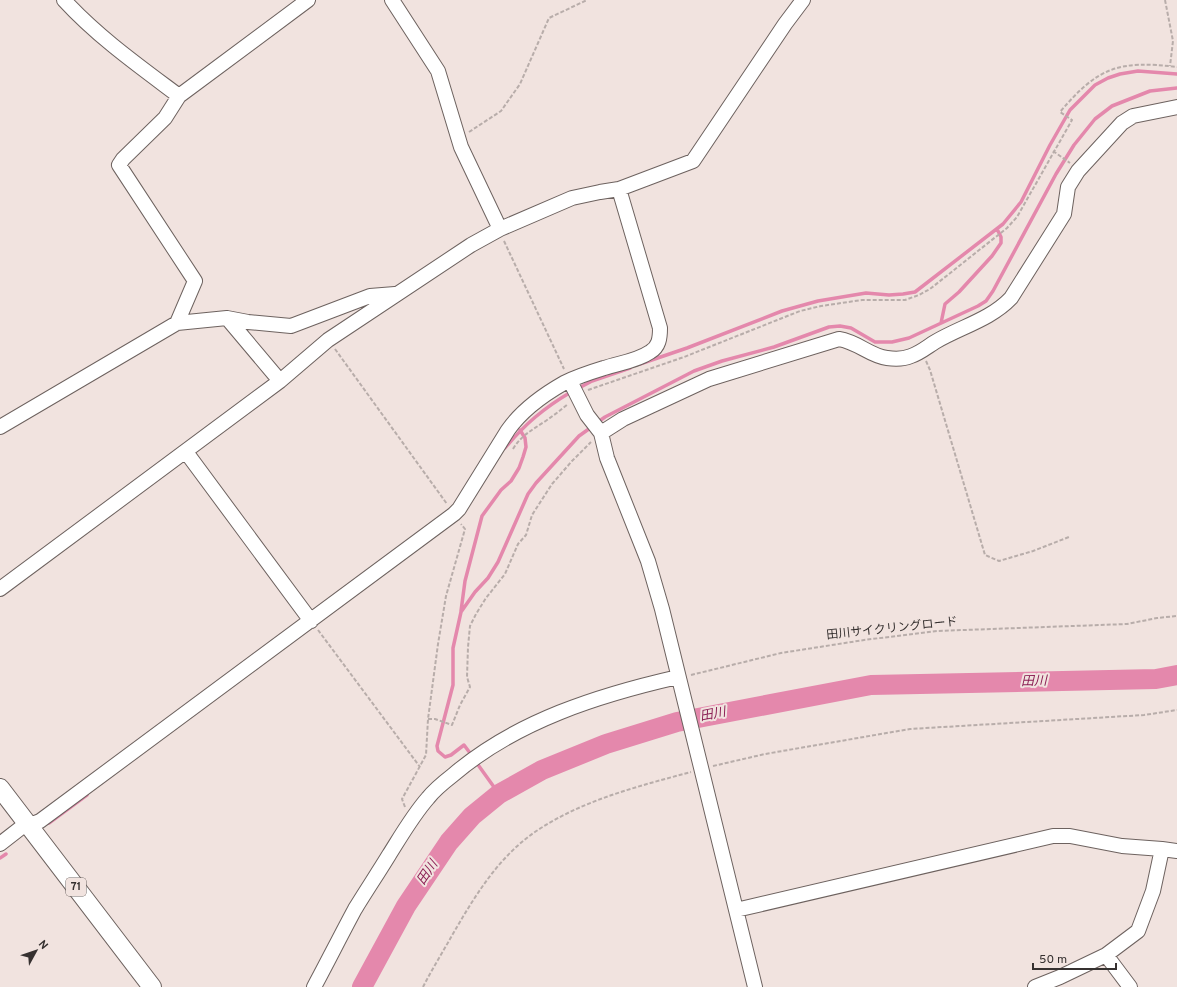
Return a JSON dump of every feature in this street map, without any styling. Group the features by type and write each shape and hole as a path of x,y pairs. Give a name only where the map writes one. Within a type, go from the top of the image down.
{"main road":[{"name":"71","path":"0,788 152,987"}],"street":[{"path":"64,0 87,23 121,52 179,96"},
{"path":"177,323 195,281 119,165 123,159 165,118 179,96 308,0"},
{"path":"392,0 438,71 459,139 500,229"},
{"path":"0,589 280,381 328,340 471,245 500,229 572,198 619,189 693,160 785,24 803,0"},
{"path":"601,433 623,419 709,379 839,339 848,340 875,355 886,358 910,357 921,352 935,342 985,318 1004,306 1011,298 1064,214 1068,187 1078,171 1122,124 1133,116 1177,107"},
{"path":"574,390 604,368 644,356 651,352 657,345 660,336 660,328 619,189"},
{"path":"0,427 177,323 227,318 248,322 291,326 370,296 397,294"},
{"path":"227,318 280,381"},
{"path":"0,844 27,823 35,823 40,821 454,514 459,509 515,421 531,406 565,383 574,390 587,415 601,433 607,458 648,561 683,678 700,767 755,987"},
{"path":"186,452 311,621"},
{"path":"314,987 355,910 405,830 428,798 461,768 506,737 533,724 603,697 647,684 683,678"},
{"path":"736,910 1053,836 1070,836 1122,846 1177,851"},
{"path":"1035,987 1106,955 1138,931 1153,891 1162,849"},
{"path":"1106,955 1130,987"}],"path":[{"path":"459,139 501,111 520,84 549,18 587,0"},
{"path":"1165,0 1173,41 1170,66"},
{"path":"574,390 583,392 684,357 800,311 855,301 904,300 919,295 930,289 1006,228 1017,217 1053,151 1072,120 1060,112 1073,97 1098,76 1119,67 1132,64 1148,64 1177,67"},
{"path":"1053,151 1071,164"},
{"path":"500,229 574,390"},
{"path":"328,340 465,530 446,596 428,719 426,755 402,799 403,806 407,809"},
{"path":"921,352 930,370 985,555 998,561 1033,551 1069,537"},
{"path":"519,439 547,420 574,390"},
{"path":"428,719 452,725 460,705 470,687 467,677 467,662 470,626 476,614 504,574 518,544 526,535 532,515 552,484 572,460 601,433"},
{"name":"田川サイクリングロード","path":"683,678 781,652 871,639 937,631 1127,624 1177,616"},
{"path":"311,621 420,767"},
{"path":"423,987 462,917 483,885 505,859 530,836 539,830 585,805 620,792 700,767 765,754 910,729 1144,715 1177,710"}],"waterway":[{"path":"640,364 687,348 782,311 818,301 866,293 889,295 915,292 1003,224 1021,202 1070,110 1095,85 1120,74 1138,71 1177,74"},
{"path":"598,422 694,371 722,361 774,347 829,327 840,326 851,328 875,342 892,342 909,338 978,306 986,301 993,291 1056,174 1074,145 1095,119 1112,106 1150,91 1177,88"},
{"path":"941,323 945,304 959,292 992,256 1001,243 1001,237 997,229"},
{"path":"577,389 592,381 630,368"},
{"path":"505,448 535,417 571,392"},
{"path":"473,757 464,745 451,755 445,757 438,751 437,746 453,685 453,648 461,612 475,592 488,578 498,562 528,494 536,483 579,436 593,426"},
{"path":"461,611 465,581 482,516 501,490 511,481 519,468 523,457 526,447 525,438 520,430"},
{"name":"田川","path":"362,987 406,906 449,842 472,816 499,794 542,770 606,744 677,722 871,685 1156,679 1177,675"},
{"path":"476,762 499,794"},
{"path":"49,823 87,795"},
{"path":"0,858 6,854"}]}
